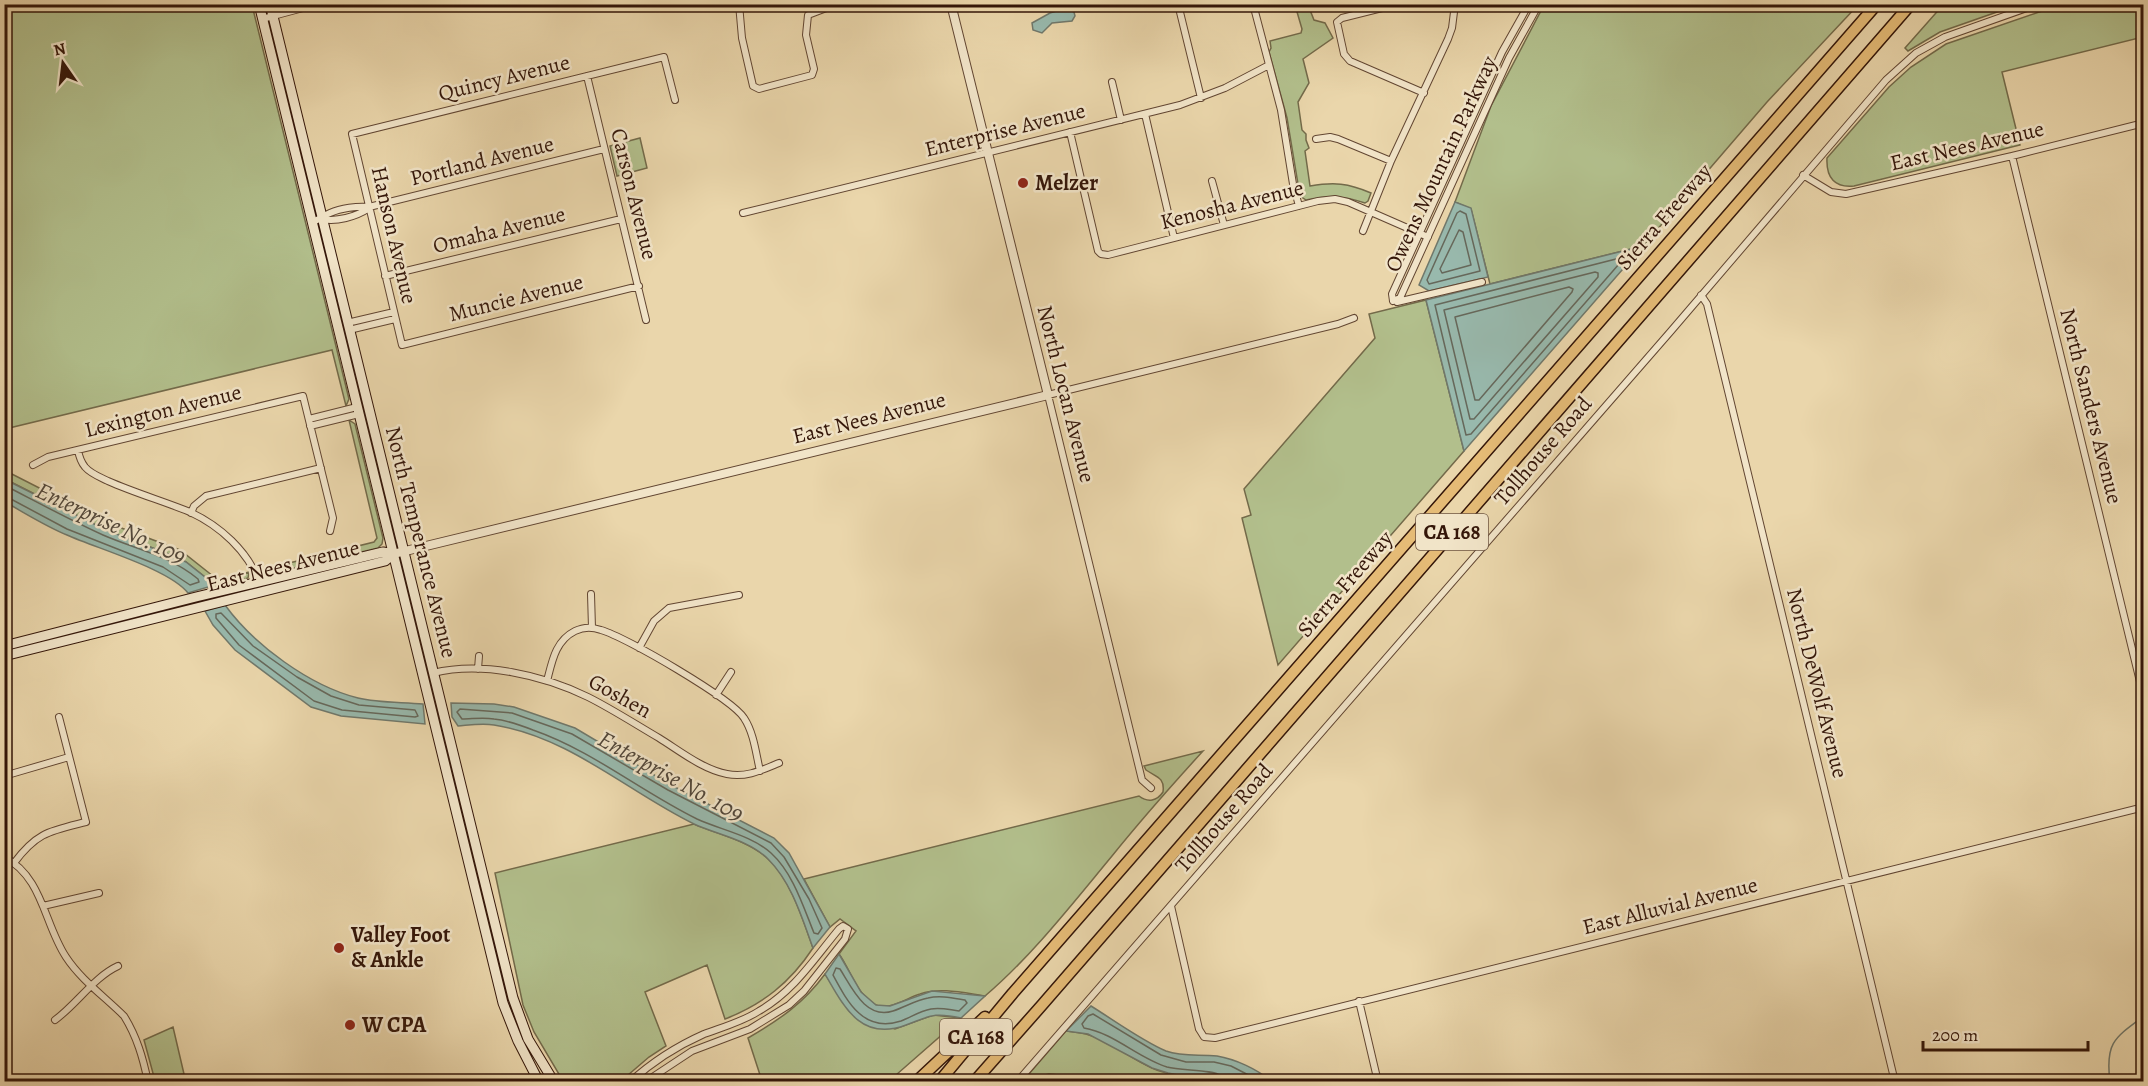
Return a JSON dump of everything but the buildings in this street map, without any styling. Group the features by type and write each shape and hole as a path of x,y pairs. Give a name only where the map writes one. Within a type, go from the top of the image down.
{"highway":[{"name":"Sierra Freeway","path":"939,1082 1013,993 1877,4"},
{"name":"Sierra Freeway","path":"974,1082 1911,4"},
{"path":"916,1082 1013,993"},
{"path":"980,1082 994,1059"}],"main road":[{"name":"North Temperance Avenue","path":"259,4 348,327 490,950 512,1027 539,1082"},
{"name":"North Temperance Avenue","path":"270,4 358,411 433,673 518,1013 528,1039 554,1082"},
{"name":"East Nees Avenue","path":"4,646 383,552 398,553"},
{"name":"East Nees Avenue","path":"4,656 385,561 398,553"},
{"path":"490,950 496,954 508,995 518,1013"}],"street":[{"path":"262,19 318,4"},
{"path":"739,4 742,38 754,88 759,89 809,76 814,72 806,35 808,15 837,4"},
{"name":"North Locan Avenue","path":"951,4 1142,780 1151,788"},
{"path":"1178,4 1201,98"},
{"path":"1253,4 1281,110 1293,184 1299,206"},
{"path":"1398,4 1342,18 1337,22 1347,58 1424,93"},
{"path":"1363,231 1391,161 1452,28 1455,4"},
{"name":"Owens Mountain Parkway","path":"1529,4 1502,52 1392,294 1393,301 1400,298 1509,58 1539,5"},
{"name":"Tollhouse Road","path":"1017,1082 1886,80 1916,53 1946,37 2038,4"},
{"name":"Quincy Avenue","path":"352,134 664,57 675,100"},
{"name":"Enterprise Avenue","path":"743,213 1145,114 1201,98 1269,65"},
{"name":"Carson Avenue","path":"587,76 646,320"},
{"path":"1112,82 1121,120"},
{"path":"1145,114 1174,238"},
{"name":"East Nees Avenue","path":"1803,175 1831,192 1846,194 2144,123"},
{"name":"Kenosha Avenue","path":"1070,132 1098,250 1101,254 1108,255 1299,206 1335,199 1428,237"},
{"name":"Hanson Avenue","path":"352,134 402,345"},
{"path":"1316,139 1330,137 1338,139 1391,161"},
{"name":"Portland Avenue","path":"317,220 330,213 359,206 369,207 604,149"},
{"name":"North Sanders Avenue","path":"2012,156 2144,698"},
{"path":"1212,181 1224,225"},
{"name":"Omaha Avenue","path":"386,276 621,219"},
{"path":"1393,301 1397,302 1482,282"},
{"name":"Muncie Avenue","path":"402,345 639,286"},
{"name":"North DeWolf Avenue","path":"1701,295 1710,315 1895,1082"},
{"path":"348,327 394,315"},
{"name":"East Nees Avenue","path":"398,553 1354,318"},
{"name":"Lexington Avenue","path":"33,465 48,457 303,396 310,422"},
{"path":"330,531 333,518 310,422 358,411"},
{"path":"78,450 82,464 92,473 126,489 191,513 214,527 242,551 251,563 259,582"},
{"path":"191,513 194,506 206,496 321,468"},
{"path":"591,594 592,628"},
{"path":"639,648 654,621 669,608 739,595"},
{"path":"547,681 561,642 574,632 592,628 609,633 639,648 731,705 744,718 751,734 760,771"},
{"path":"478,669 479,656"},
{"name":"Goshen","path":"433,673 451,669 478,669 547,681 587,696 708,768 728,775 740,776 779,763"},
{"path":"716,696 731,672"},
{"path":"14,863 25,848 38,837 54,830 86,822 59,717"},
{"path":"4,776 69,757"},
{"name":"East Alluvial Avenue","path":"1171,906 1199,1029 1204,1037 1215,1038 2144,807"},
{"path":"4,857 14,863 29,878 65,957 78,973 124,1016 142,1056 148,1082"},
{"path":"43,906 99,893"},
{"path":"630,1082 677,1048 705,1034 741,1021 775,1001 799,980 839,929 843,926 847,927 848,932 845,939 804,991 789,1005 761,1023 692,1051 645,1082"},
{"path":"55,1020 70,1009 106,971 118,966"},
{"path":"1359,1001 1378,1082"},
{"path":"1041,1082 1056,1079 1068,1082"}],"green space":[{"path":"4,5 252,5 349,399 346,406 332,350 5,429"},
{"path":"1295,5 1308,5 1314,20 1325,23 1333,38 1303,59 1309,83 1298,102 1302,130 1306,134 1309,148 1305,151 1310,186 1334,184 1355,187 1371,193 1365,203 1336,197 1306,200 1300,196 1287,118 1269,52 1270,41 1301,33 1302,29"},
{"path":"1544,5 1858,5 1767,102 1643,246 1490,284 1471,209 1455,202 1491,106"},
{"path":"1943,5 2017,5 1940,32 1908,51 1905,48"},
{"path":"2056,5 2143,5 2143,37 2002,72 2020,145 1854,186 1842,185 1833,180 1828,171 1827,158 1889,87 1911,67 1946,44"},
{"path":"640,138 647,168 617,176 610,146"},
{"path":"1426,300 1464,451 1278,665 1242,518 1251,515 1244,489 1375,338 1369,314"},
{"path":"349,420 355,424 383,538 382,544 378,548 265,575 261,570 374,542 377,538"},
{"path":"4,470 108,523 180,550 218,580 249,572 248,578 218,587 186,562 106,530 5,479"},
{"path":"1203,751 1145,816 1051,929 985,996 936,991 920,994 890,1006 878,1006 873,1003 862,993 839,954 856,931 840,919 830,927 804,879 1139,796 1146,800 1155,799 1163,792 1163,783 1144,766"},
{"path":"694,824 750,846 766,857 789,887 813,948 795,972 775,991 752,1006 725,1019 707,965 645,992 666,1046 621,1081 563,1081 534,1032 523,1005 495,873"},
{"path":"825,974 850,1012 895,1029 933,1015 961,1018 896,1075 886,1081 762,1081 748,1038 790,1010"},
{"path":"173,1027 184,1074 159,1079 154,1077 144,1040"},
{"path":"1066,1031 1097,1038 1161,1071 1226,1081 1169,1082 1159,1078 1145,1082 1079,1082 1069,1076 1049,1074 1022,1082"}],"water":[{"path":"1066,8 1074,12 1075,16 1072,21 1052,23 1042,33 1033,30 1032,23 1050,13"},
{"path":"1455,202 1471,208 1488,277 1429,291 1419,285"},
{"path":"1643,246 1464,451 1426,300"},
{"path":"4,479 106,530 186,562 215,585 188,593 179,584 150,568 51,528 5,502"},
{"path":"225,605 251,635 302,674 358,698 423,704 425,724 341,716 311,707 235,650 213,625 205,611"},
{"path":"451,703 514,707 575,728 671,785 774,838 789,853 830,927 813,948 784,879 768,859 752,847 694,824 598,767 548,741 522,731 494,725 458,726 452,717"},
{"path":"839,954 861,992 876,1005 890,1006 932,991 985,996 961,1018 944,1015 932,1016 890,1029 877,1029 866,1025 847,1009 825,974"},
{"path":"1091,1006 1166,1051 1231,1059 1246,1065 1271,1081 1226,1081 1168,1073 1152,1068 1088,1034 1066,1031"}],"waterway":[{"path":"2110,1082 2109,1058 2114,1043 2125,1030 2144,1016"}],"place":[{"name":"Melzer","path":"1023,183"},
{"name":"Valley Foot & Ankle","path":"339,948"},
{"name":"W CPA","path":"350,1025"}],"water label":[{"name":"Enterprise No. 109","path":"111,523"},
{"name":"Enterprise No. 109","path":"671,776"}]}
